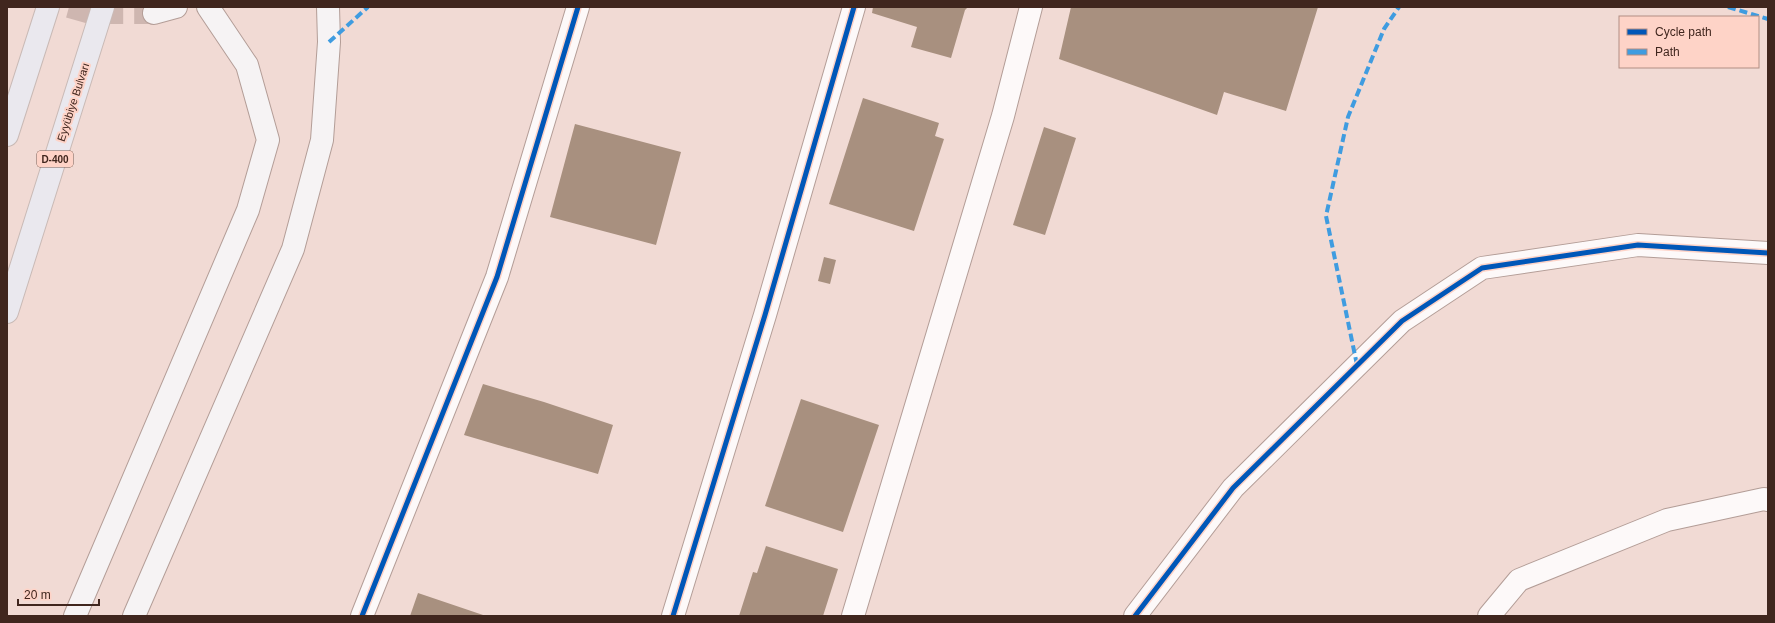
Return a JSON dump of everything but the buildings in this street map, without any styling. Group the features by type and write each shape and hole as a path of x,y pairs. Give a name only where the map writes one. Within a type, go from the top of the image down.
{"highway":[{"path":"7,135 48,7"},
{"name":"Eyyübiye Bulvarı","path":"7,312 103,7"}],"main road":[{"path":"154,13 176,7"},
{"path":"74,616 248,210 268,140 246,65 208,7"},
{"path":"134,616 293,249 322,140 329,42 328,7"}],"street":[{"path":"362,616 497,277 578,7"},
{"path":"673,616 765,315 854,7"},
{"path":"853,616 1000,123 1031,7"},
{"path":"1135,616 1233,488 1402,321 1482,268 1638,245 1768,253"},
{"path":"1489,616 1519,580 1667,520 1764,499 1768,500"}],"tunnel":[{"path":"69,7 91,13 154,13"}],"marked path":[{"path":"329,42 368,7"},
{"path":"1357,365 1326,216 1348,117 1384,29 1399,7"},
{"path":"1728,7 1758,16"},
{"path":"1759,16 1768,19"}],"cycle path":[{"path":"362,616 497,277 578,7"},
{"path":"673,616 765,315 854,7"},
{"path":"1135,616 1233,488 1402,321 1482,268 1638,245 1768,253"}]}
